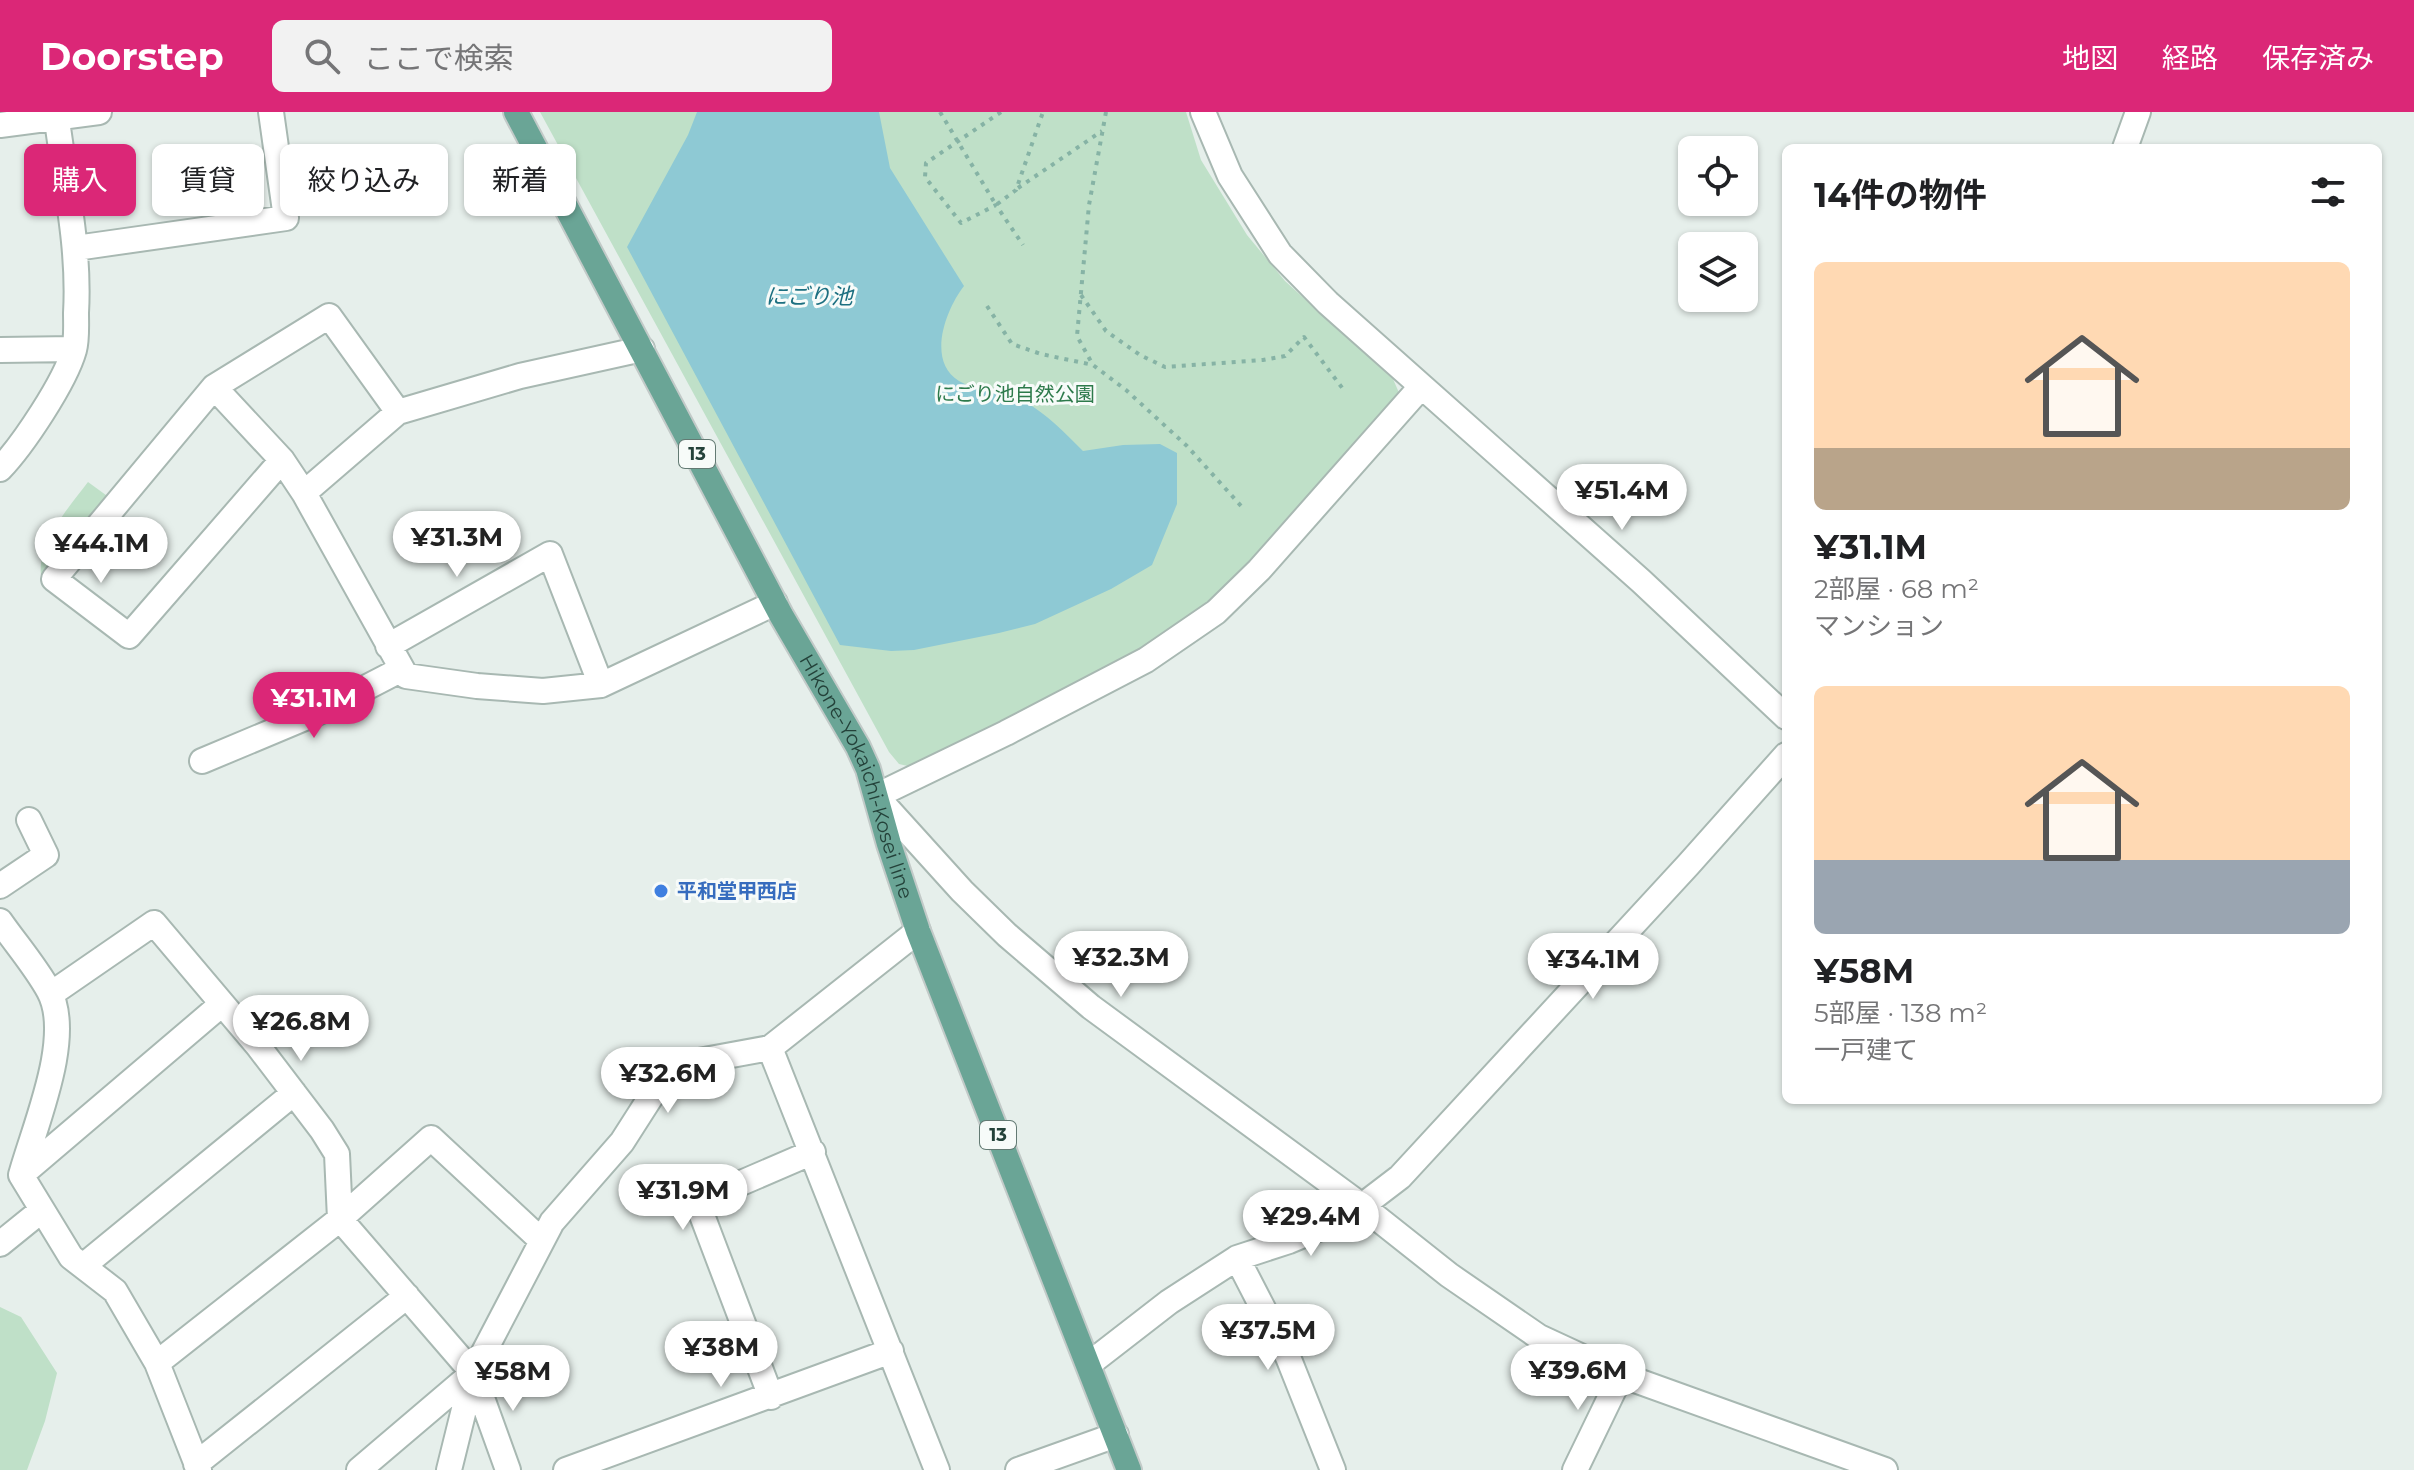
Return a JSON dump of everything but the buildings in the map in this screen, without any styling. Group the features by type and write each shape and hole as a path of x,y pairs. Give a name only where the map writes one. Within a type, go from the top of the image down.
{"main road":[{"name":"Hikone-Yokaichi-Kosei line","path":"516,112 775,603 858,747 918,931 1129,1470"}],"street":[{"path":"0,125 56,115 99,112"},
{"path":"76,248 286,218 271,112"},
{"path":"1203,112 1230,176 1280,254 1420,388 1641,581 1782,713"},
{"path":"2126,144 2138,112"},
{"path":"0,469 10,459 55,389 74,349 76,248 56,115"},
{"path":"282,460 129,636 54,579 214,387 329,316 398,412"},
{"path":"0,350 74,349"},
{"path":"304,493 398,412 520,376 642,349"},
{"path":"214,387 282,460 304,493 406,676 543,691 601,685 775,603"},
{"path":"1420,388 1259,570 1216,612 1146,660 876,796 962,891 1007,935 1091,1007 1362,1206 1449,1275 1539,1337 1621,1375 1858,1465 1885,1470"},
{"path":"388,646 550,554 601,685"},
{"path":"202,761 319,712 402,669"},
{"path":"1089,1364 1169,1302 1237,1258 1332,1223 1362,1206 1400,1177 1782,759"},
{"path":"0,886 46,855 29,820"},
{"path":"0,921 51,994 59,1031 53,1069 21,1175 71,1257 115,1291 157,1363 197,1467 407,1296"},
{"path":"51,994 154,923 294,1093 337,1154 340,1219 473,1373 508,1470"},
{"path":"449,1470 473,1373 552,1222 622,1142 668,1073 688,1063 770,1048 918,931"},
{"path":"21,1175 222,1004"},
{"path":"770,1048 937,1470"},
{"path":"83,1266 294,1093"},
{"path":"157,1363 340,1219 431,1138 542,1241"},
{"path":"771,1397 697,1202 813,1152"},
{"path":"0,1244 42,1210"},
{"path":"1237,1258 1288,1357 1333,1470"},
{"path":"566,1470 891,1351"},
{"path":"359,1470 473,1373"},
{"path":"1575,1470 1621,1375"},
{"path":"1018,1470 1116,1435"}],"path":[{"path":"940,112 1023,245"},
{"path":"1001,112 926,163 925,177 961,223 996,205 1102,131"},
{"path":"1016,190 1043,112"},
{"path":"1106,112 1089,205 1077,336 1093,365 1126,390 1187,446 1242,507"},
{"path":"1079,293 1106,331 1140,355 1165,367 1285,356 1304,337 1343,389"},
{"path":"987,306 1012,344 1041,354 1093,365"}],"green space":[{"name":"にごり池自然公園","path":"540,112 1186,112 1201,160 1247,235 1285,281 1393,379 1400,395 1222,591 1188,620 1154,643 962,746 912,767 899,764 889,752 576,178 576,144 557,144"},
{"path":"88,482 110,498 43,584 42,557 47,543 62,516"},
{"path":"0,1307 21,1317 57,1373 45,1421 27,1470 0,1470"}],"water":[{"name":"にごり池","path":"697,112 879,112 890,168 964,286 951,308 942,335 943,361 949,372 967,385 1025,402 1048,418 1083,451 1160,444 1177,453 1177,504 1152,565 1111,589 1035,624 914,650 891,651 840,645 627,247 688,135"}],"place":[{"name":"平和堂甲西店","path":"661,891"}]}
